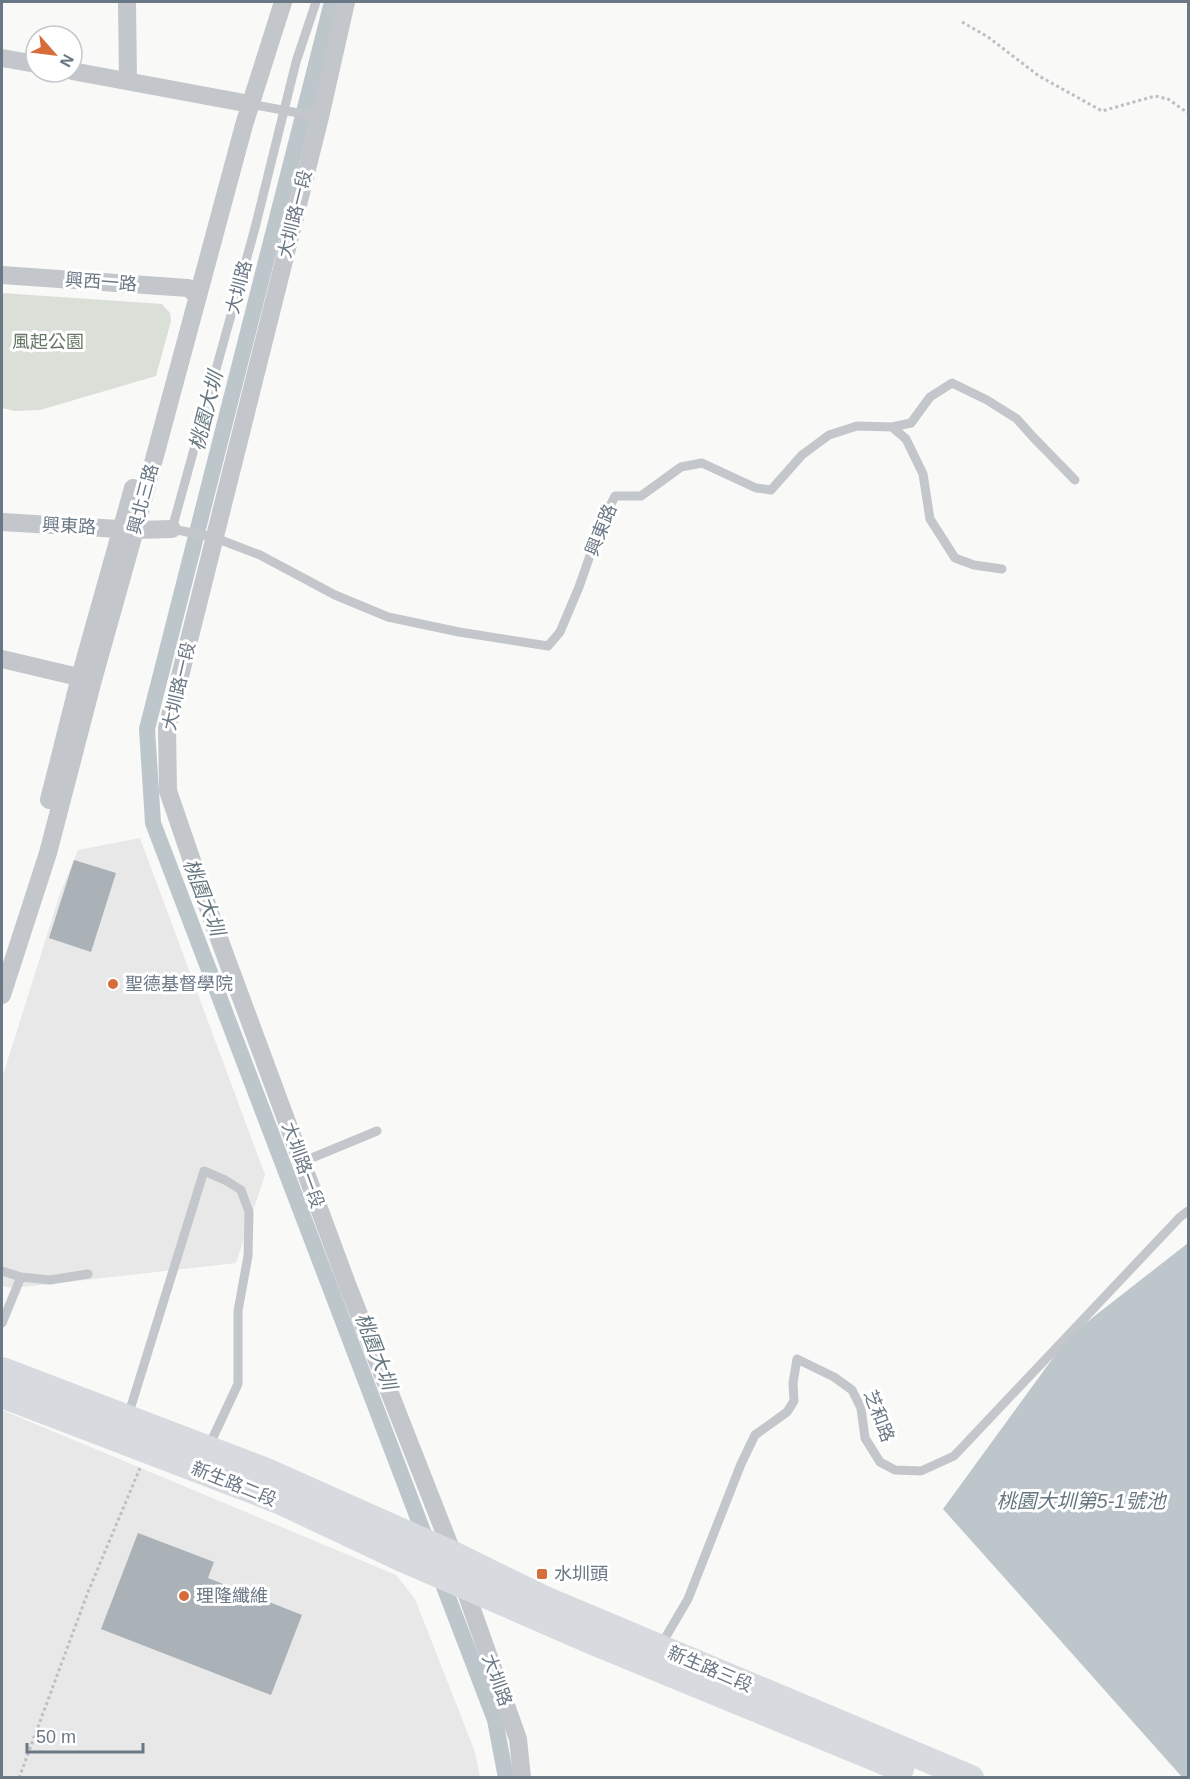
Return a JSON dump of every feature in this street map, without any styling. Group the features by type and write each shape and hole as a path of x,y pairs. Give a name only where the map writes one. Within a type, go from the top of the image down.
{"main road":[{"name":"新生路二段","path":"2,1370 264,1470 453,1554"},
{"name":"新生路二段","path":"2,1395 279,1501 400,1558 463,1584"},
{"name":"新生路三段","path":"453,1554 545,1599 971,1778"},
{"name":"新生路三段","path":"463,1584 593,1642 923,1778"}],"street":[{"path":"126,2 128,81"},
{"path":"2,962 129,529 190,294 272,2"},
{"path":"244,103 284,2"},
{"name":"大圳路一段","path":"346,2 320,117 167,728 168,791 214,925 347,1284 453,1554"},
{"path":"2,58 24,62"},
{"path":"84,73 244,103"},
{"name":"興西一路","path":"2,275 190,294"},
{"path":"2,286 190,294"},
{"name":"興東路","path":"2,522 176,530"},
{"path":"2,658 86,679"},
{"path":"2,995 48,853 86,679"},
{"name":"大圳路","path":"463,1584 518,1739 522,1778"}],"lane":[{"name":"大圳路","path":"176,530 296,62 315,2"},
{"path":"244,103 320,117"},
{"name":"興東路","path":"214,537 260,555 335,595 388,616 459,632 548,646 560,632 600,527 615,496 641,496 681,466 702,463 756,488 771,490 802,455 829,435 857,426 892,427 911,423 930,397 952,383 987,400 1017,419 1075,480"},
{"path":"892,427 906,439 923,474 930,519 955,558 974,565 1002,570"},
{"path":"176,530 214,537"},
{"path":"302,1162 377,1131"},
{"path":"127,1418 204,1171 241,1190 249,1212 248,1256 238,1311 238,1384 208,1449"},
{"name":"芝和路","path":"660,1647 688,1599 741,1464 755,1435 787,1413 794,1401 793,1383 797,1359 834,1377 852,1389 861,1408 865,1438 880,1462 896,1470 921,1471 954,1456 1188,1211"},
{"path":"2,1271 21,1277 50,1280 88,1274"},
{"path":"2,1323 21,1277"}],"path":[{"path":"962,22 988,37 1039,76 1101,111 1155,96 1168,99 1188,112"},
{"path":"19,1778 88,1592 148,1450"}],"shaded area":[{"name":"聖德基督學院","path":"140,838 265,1175 236,1263 14,1288 2,1286 2,1078 61,891 78,850"},
{"path":"2,1410 396,1575 415,1599 475,1752 480,1777 2,1777"}],"green space":[{"name":"風起公園","path":"2,293 162,304 170,313 171,321 156,376 40,410 15,411 2,408"}],"water":[{"name":"桃園大圳第5-1號池","path":"1188,1243 1188,1777 1182,1777 943,1509 1069,1336"}],"building":[{"path":"74,860 116,873 91,952 49,938"},
{"name":"理隆纖維","path":"138,1533 214,1562 208,1578 302,1615 271,1695 101,1629"}],"waterway":[{"name":"桃園大圳","path":"332,2 147,729 153,823 429,1547"},
{"name":"桃園大圳","path":"438,1571 495,1720 506,1778"}],"place":[{"name":"聖德基督學院","path":"113,984"},
{"name":"水圳頭","path":"542,1574"},
{"name":"理隆纖維","path":"184,1596"}]}
